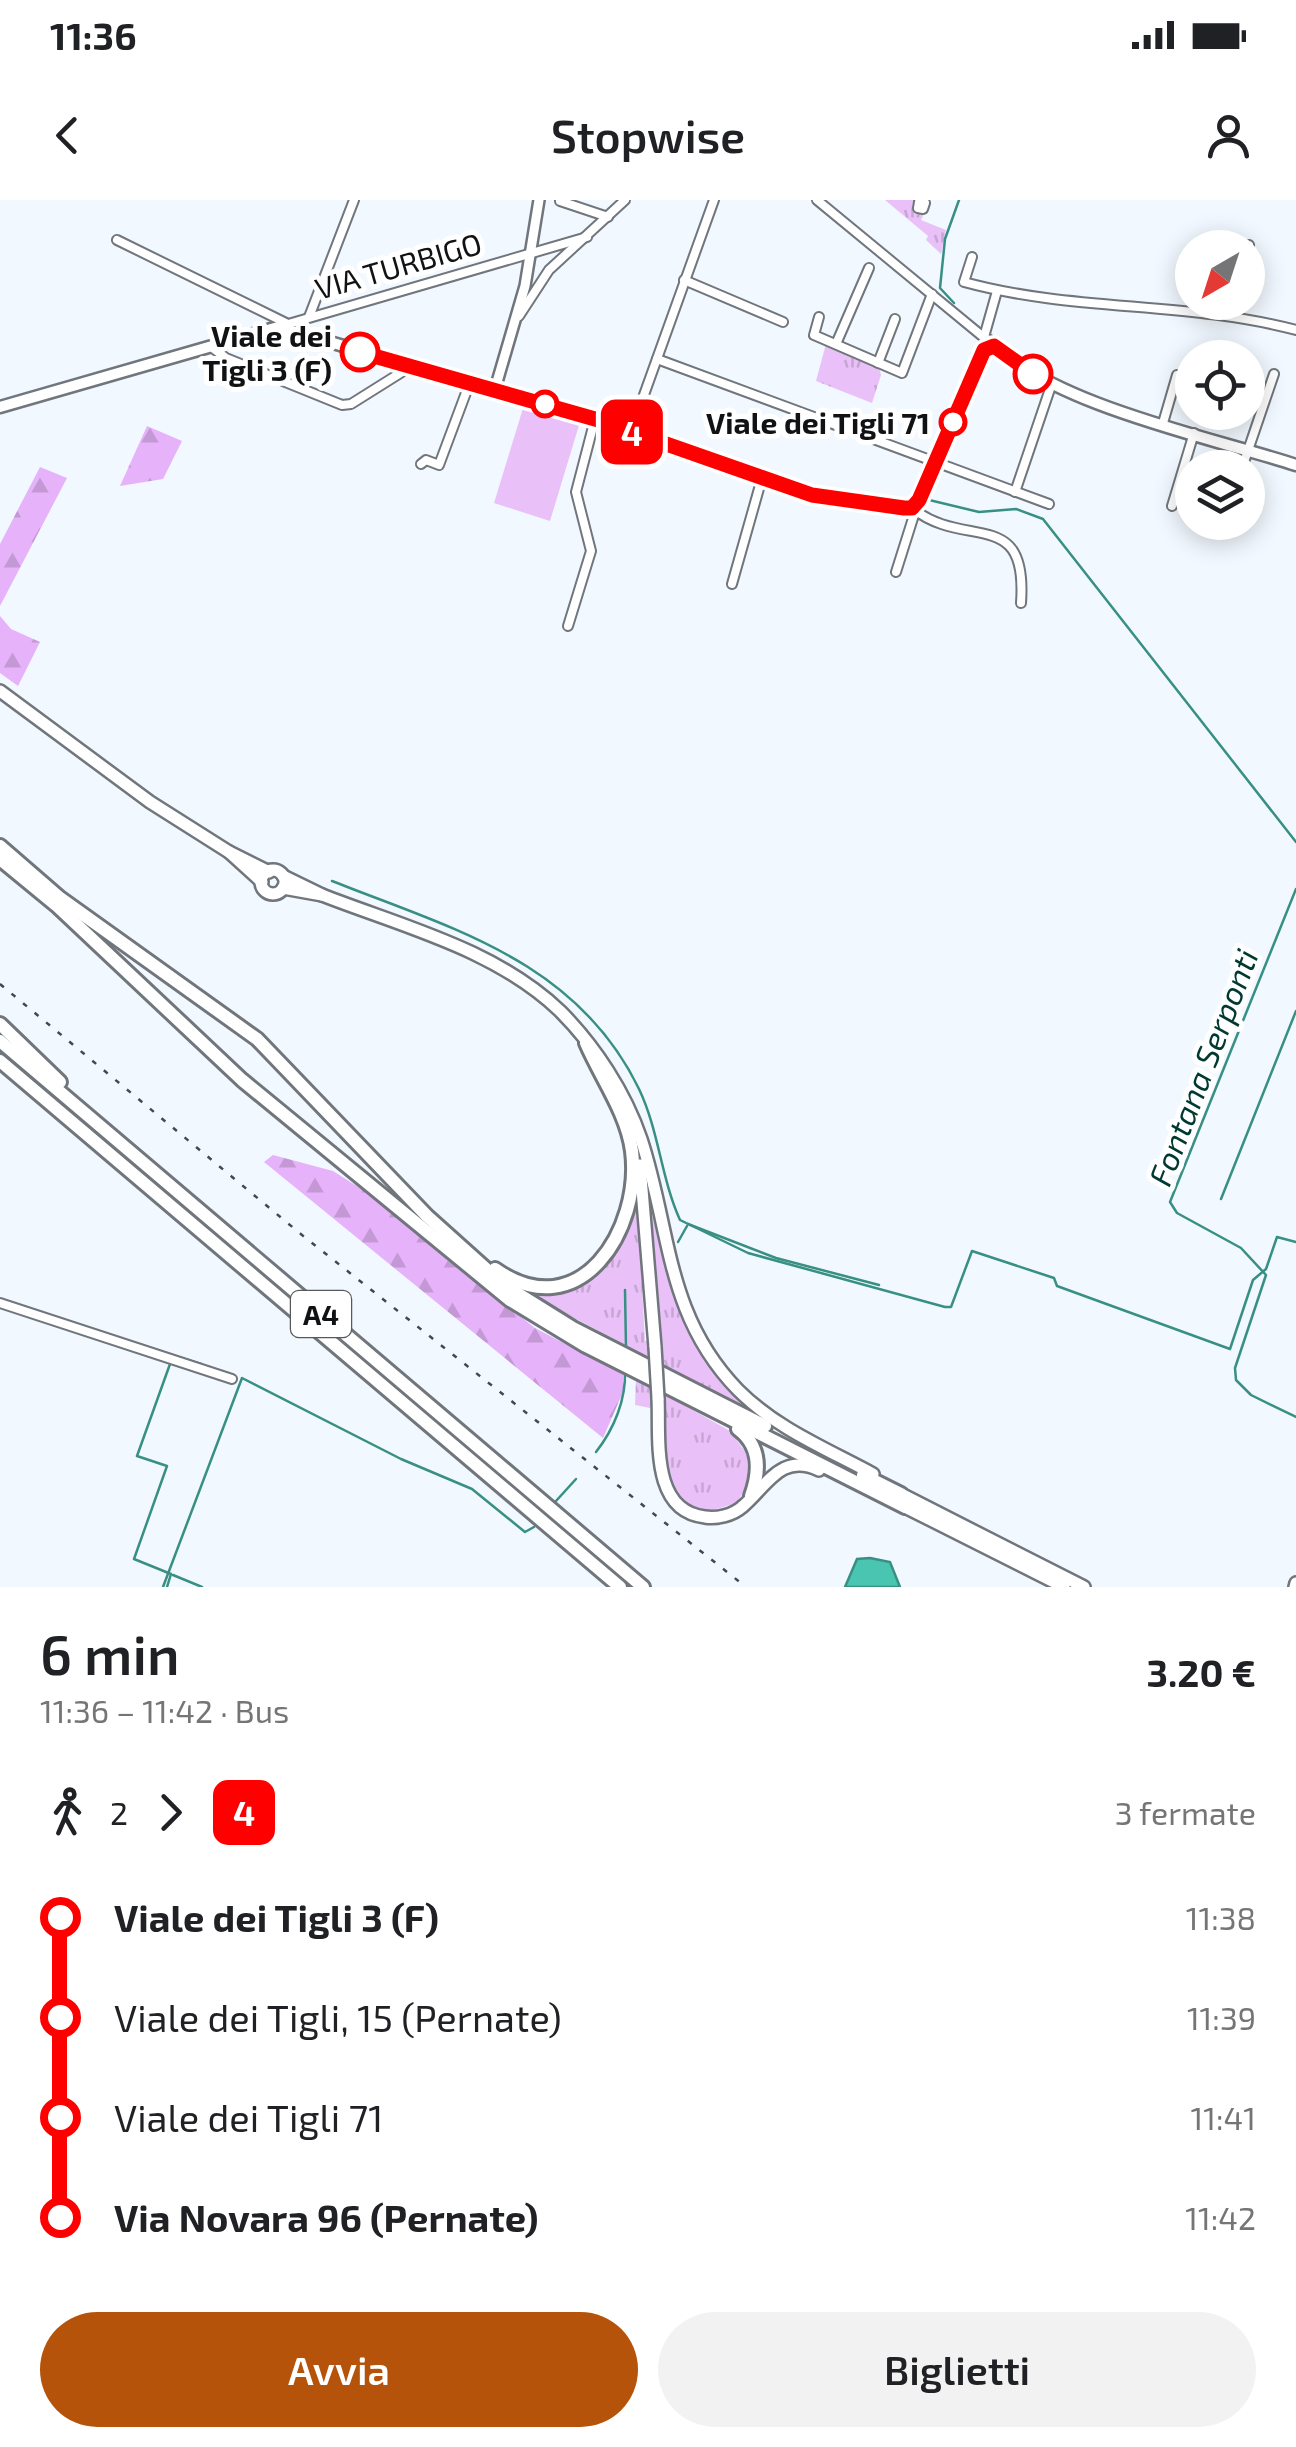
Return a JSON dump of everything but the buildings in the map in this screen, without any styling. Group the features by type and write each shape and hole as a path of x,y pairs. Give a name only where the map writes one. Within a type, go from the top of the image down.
{"highway":[{"path":"0,838 35,882"},
{"path":"0,846 242,1080 480,1277 549,1325 903,1500"},
{"path":"0,856 240,1024 427,1216 504,1284 625,1361 662,1392 747,1436 758,1466 751,1496"},
{"path":"0,1024 94,1121"},
{"name":"A4","path":"0,1042 643,1587"},
{"path":"427,1216 502,1273 532,1285 572,1283 601,1261 624,1222 632,1178 632,1150 616,1104 586,1043"},
{"name":"A4","path":"0,1061 620,1587"},
{"path":"0,1070 58,1111"},
{"path":"662,1392 903,1500"}],"main road":[{"name":"VIA TURBIGO","path":"0,407 282,325"},
{"path":"282,325 595,419 812,495 912,508 987,343 1052,384 1247,450"},
{"path":"1265,456 1296,465"},
{"path":"0,692 150,802 265,877 485,958 544,998 586,1043 614,1081 641,1139 674,1285 708,1351 735,1386 783,1428 871,1473 903,1500 1064,1587"},
{"path":"265,877 270,893 284,882"},
{"path":"586,1043 620,1099 638,1154 662,1392 662,1475 674,1501 692,1514 708,1518 734,1512 774,1472 802,1465 903,1500 1084,1587"}],"street":[{"path":"309,317 354,200"},
{"path":"495,389 530,287 531,252 540,200"},
{"name":"VIA TURBIGO","path":"282,325 587,237 624,200"},
{"path":"631,431 714,200"},
{"path":"817,200 987,343"},
{"path":"560,201 608,217"},
{"path":"530,287 587,237"},
{"path":"117,240 282,325"},
{"path":"836,344 878,250"},
{"path":"972,256 964,282 996,291 1027,299 1175,311"},
{"path":"684,280 783,322"},
{"path":"987,343 996,291"},
{"path":"819,317 814,335 902,373 932,294"},
{"path":"878,363 894,319"},
{"path":"1248,320 1296,330"},
{"path":"210,346 226,358 342,404 351,404 402,372 406,364"},
{"path":"657,358 1049,504"},
{"path":"1247,450 1274,374"},
{"path":"421,464 426,460 439,464 470,382"},
{"path":"1015,492 1052,384"},
{"path":"1164,423 1175,385"},
{"path":"568,626 591,551 576,492 595,419"},
{"path":"1172,506 1194,433"},
{"path":"732,584 762,478"},
{"path":"896,572 914,515 912,508"},
{"path":"912,508 1009,544 1021,560 1022,604"},
{"path":"0,1303 232,1379"}],"green space":[{"path":"885,200 916,200 918,214 926,209 921,220 946,230 941,254 926,240 928,236"},
{"path":"827,340 878,363 881,375 872,403 816,381"},
{"path":"524,405 580,422 550,521 494,503"},
{"path":"147,426 182,441 163,479 120,486"},
{"path":"40,467 67,478 0,606 0,544"},
{"path":"0,616 11,629 40,642 18,686 0,673"},
{"path":"273,1155 333,1171 360,1188 535,1328 623,1374 623,1392 603,1438 264,1162"},
{"path":"636,1178 645,1341 660,1342 652,1214 669,1274 689,1323 718,1368 758,1416 522,1290 551,1291 591,1277 614,1246"},
{"path":"636,1378 730,1431 749,1457 754,1473 737,1503 706,1512 679,1497 665,1457 665,1411 635,1405"}],"shaded area":[{"path":"857,1559 890,1562 900,1587 845,1587"}],"waterway":[{"name":"Fontana Serponti","path":"954,303 940,288 945,239 959,200"},
{"name":"Fontana Serponti","path":"925,499 979,512 1016,509 1043,519 1296,842"},
{"path":"332,881 466,934 508,955 582,1009 613,1045 639,1089 680,1220 748,1253 951,1307 972,1251 1054,1278 1057,1286 1230,1349 1253,1280 1266,1269 1277,1237 1296,1242"},
{"name":"Fontana Serponti","path":"1296,889 1170,1202 1177,1213 1241,1248 1266,1275 1235,1368 1236,1380 1251,1395 1296,1417"},
{"path":"1221,1199 1296,1011"},
{"path":"688,1224 776,1258 879,1285"},
{"path":"678,1242 687,1226"},
{"path":"625,1290 626,1348"},
{"path":"0,1299 89,1328"},
{"path":"158,1351 173,1356"},
{"path":"175,1356 201,1364"},
{"path":"167,1587 171,1574 134,1559 167,1466 137,1456 170,1364"},
{"path":"596,1452 618,1414 625,1371"},
{"path":"163,1587 242,1378 401,1459 472,1489 525,1532 534,1527"},
{"path":"556,1501 576,1479"},
{"path":"173,1575 202,1587"}],"railway":[{"path":"0,984 302,1235 746,1587"}],"bus line":[{"name":"4","path":"360,352 595,419 812,495 904,508 912,508 919,500 984,350 994,346 1033,374"}],"place":[{"name":"Viale dei Tigli 3 (F)","path":"360,352"},
{"name":"Viale dei Tigli 71","path":"953,422"}]}
